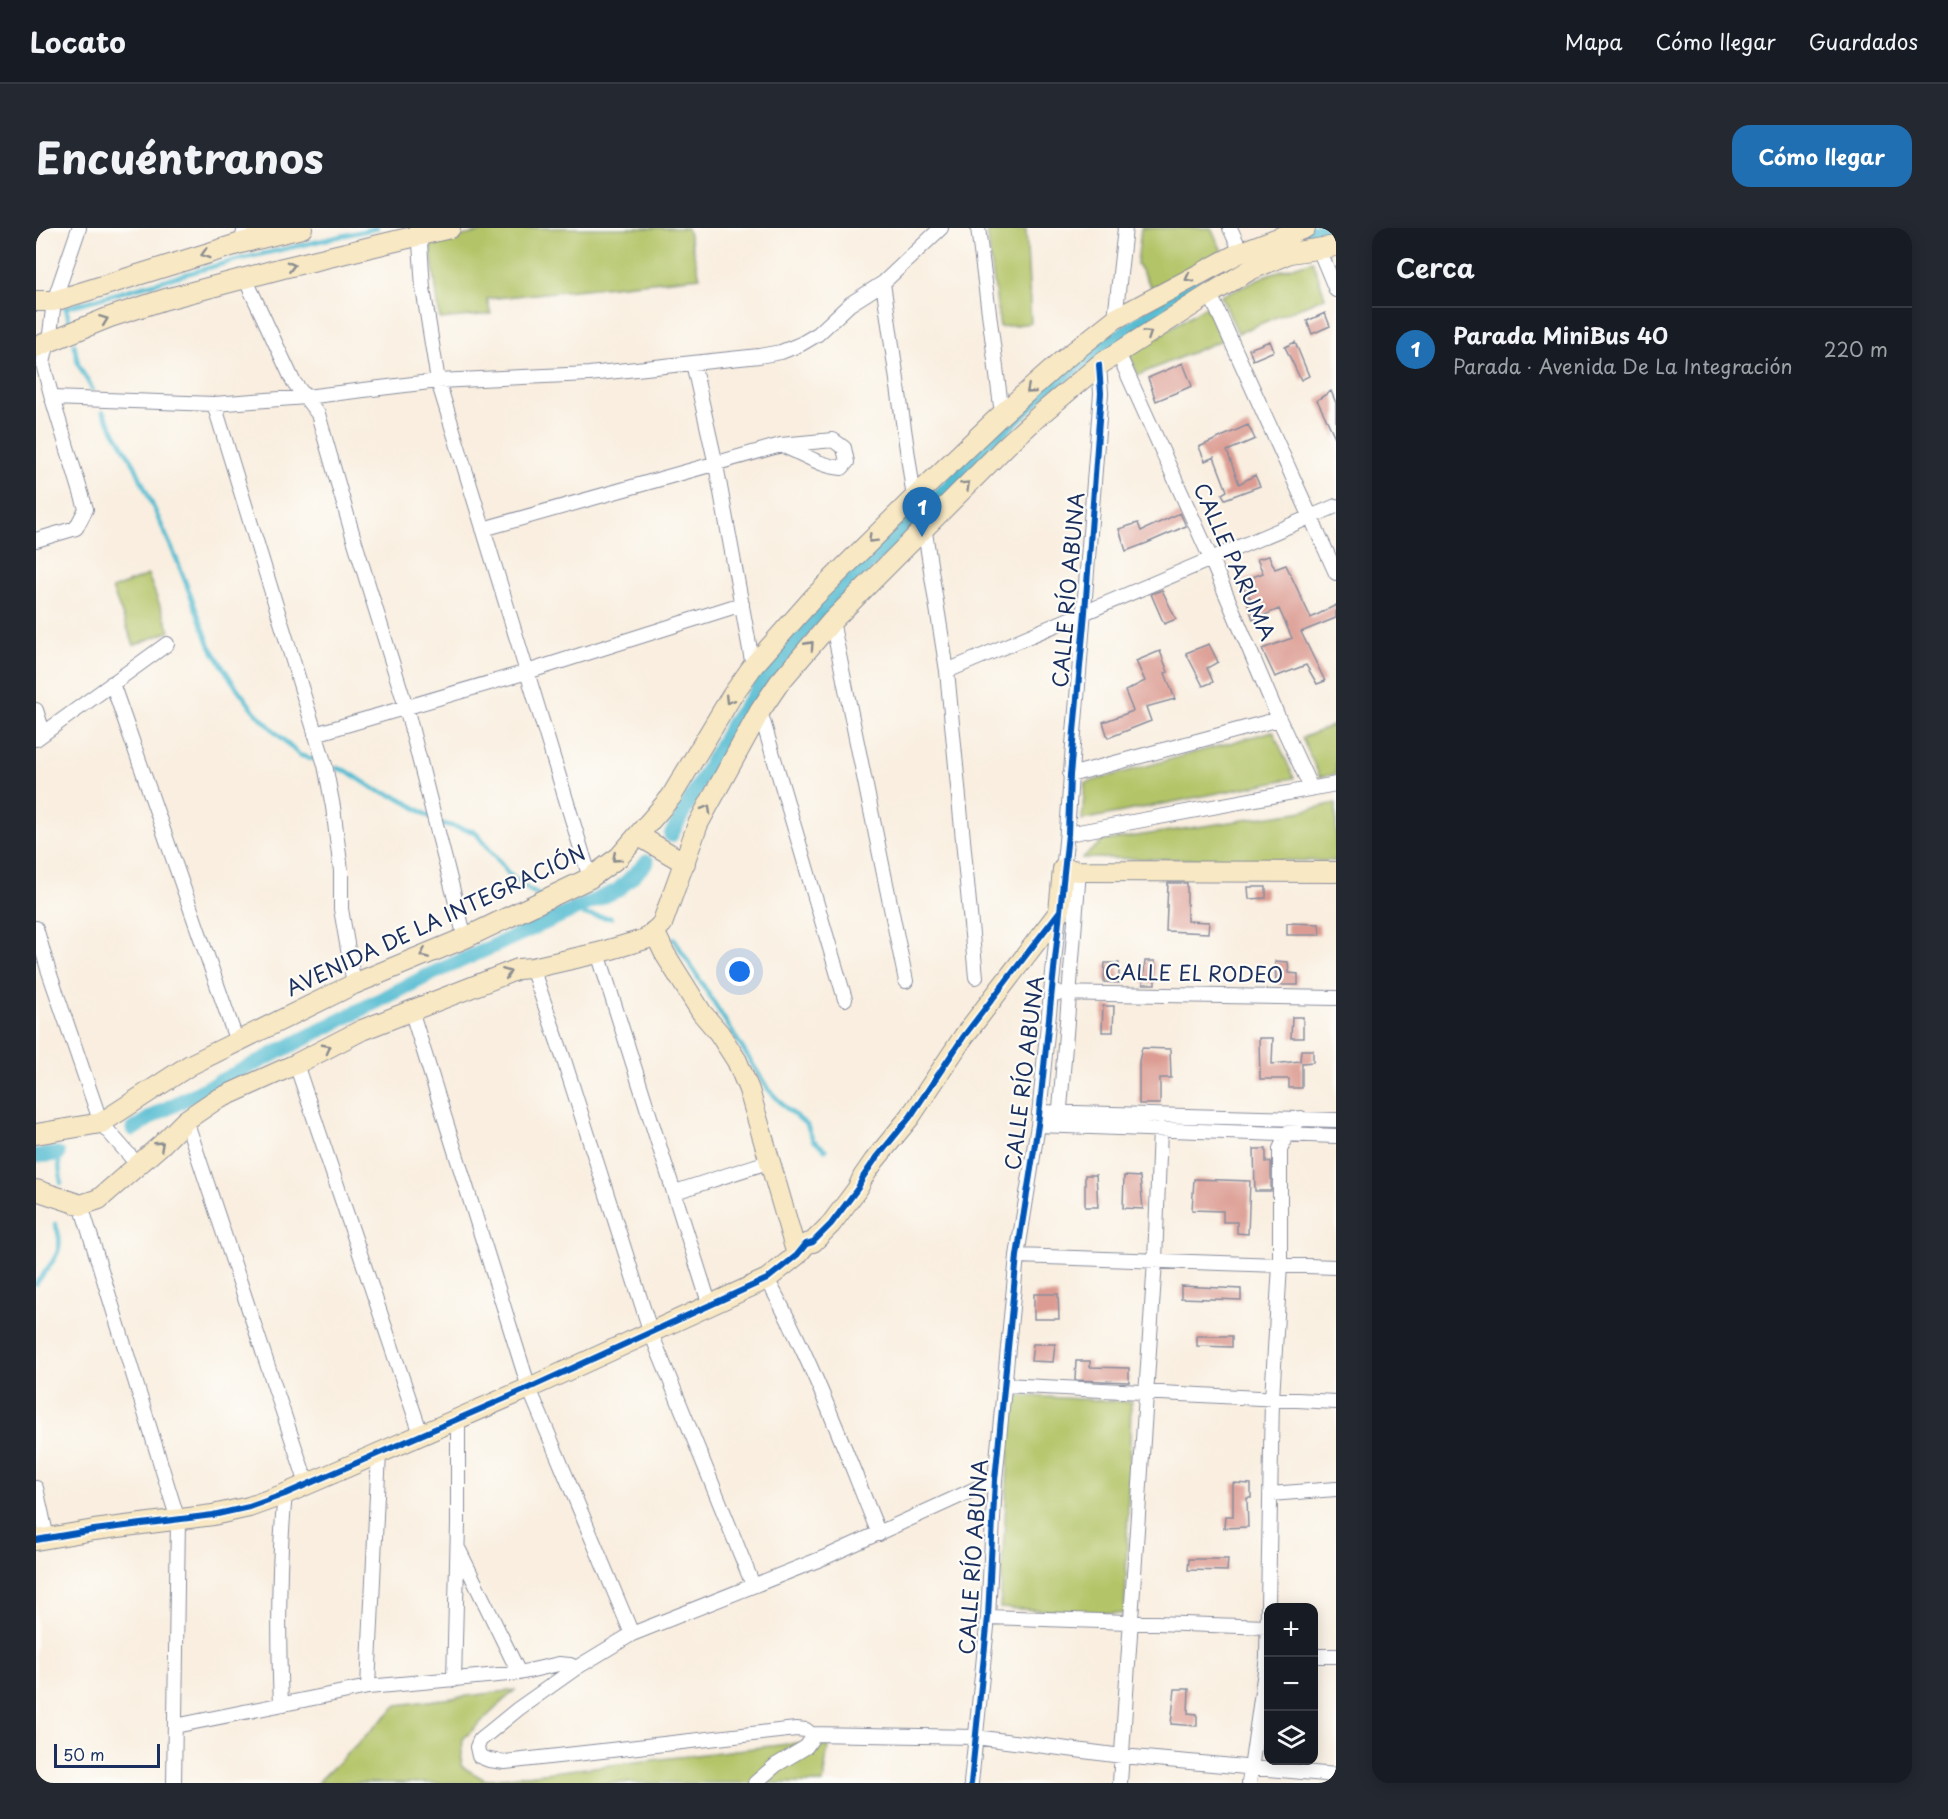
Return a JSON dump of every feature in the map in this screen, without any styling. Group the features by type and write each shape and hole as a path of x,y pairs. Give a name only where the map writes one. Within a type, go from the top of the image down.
{"main road":[{"path":"45,301 243,235 302,228"},
{"path":"43,344 110,317 166,299 419,231 450,228"},
{"name":"AVENIDA DE LA INTEGRACIÓN","path":"36,1134 101,1123 190,1065 354,984 465,938 590,878 619,857 671,797 731,697 753,666 814,597 1002,414 1062,361 1115,319 1241,252 1305,228"},
{"path":"36,1190 81,1205 99,1199 186,1120 213,1101 296,1064 362,1030 518,969 598,953 646,939 662,924 667,914 698,824 760,711 800,656 924,526 1006,446 1099,365 1250,270 1290,253 1328,247"},
{"path":"639,836 685,863"},
{"path":"1071,870 1336,872"},
{"name":"CALLE RÍO ABUNA","path":"1059,912 1071,870"},
{"path":"42,1539 213,1515 240,1509 285,1494 529,1388 767,1279 797,1256 806,1244 813,1242 831,1224 858,1188 874,1161 910,1117 964,1036 1059,912"},
{"path":"654,931 665,954 702,1013 719,1033 737,1061 749,1090 771,1161 797,1256"}],"street":[{"path":"36,540 76,528 86,509 52,398 44,364 43,344 45,301 79,228"},
{"path":"52,398 214,404 306,397 438,381 589,374 781,352 818,334 850,304 883,283 941,228"},
{"path":"978,228 1002,414"},
{"path":"1115,319 1125,228"},
{"path":"1230,228 1241,252"},
{"path":"419,231 423,288 438,381 590,878"},
{"path":"1328,247 1336,290"},
{"path":"245,278 293,381 318,414 353,537 406,707 465,938"},
{"path":"883,283 914,498"},
{"path":"1210,294 1336,573"},
{"name":"CALLE PARUMA","path":"1118,353 1311,788"},
{"path":"693,363 716,465 753,666"},
{"name":"CALLE RÍO ABUNA","path":"1071,870 1068,834 1070,775 1101,393 1099,365"},
{"path":"214,404 325,765 341,871 341,909 354,984"},
{"path":"483,530 781,445"},
{"path":"947,671 1336,506"},
{"path":"924,526 947,671 976,977"},
{"path":"315,734 527,672 742,604"},
{"path":"832,621 906,981"},
{"path":"36,710 40,736 167,644"},
{"path":"112,683 237,1042"},
{"path":"760,711 845,999"},
{"path":"1070,775 1279,719"},
{"path":"1068,834 1336,784"},
{"path":"1059,1119 1069,993 1071,870"},
{"name":"CALLE RÍO ABUNA","path":"971,1783 988,1617 996,1480 1017,1256 1038,1118 1059,912"},
{"path":"36,928 42,971 101,1123 138,1166"},
{"path":"598,953 710,1306"},
{"path":"532,968 563,1057 651,1333 753,1585"},
{"name":"CALLE EL RODEO","path":"1052,993 1336,998"},
{"path":"411,1010 529,1388 632,1634"},
{"path":"296,1064 421,1434"},
{"path":"1038,1118 1160,1129 1336,1136"},
{"path":"1059,1119 1301,1118 1336,1120"},
{"path":"1268,1603 1272,1399 1280,1265 1280,1149 1287,1134 1301,1118"},
{"path":"186,1120 307,1484"},
{"path":"1120,1783 1155,1261 1160,1129"},
{"path":"675,1192 771,1161"},
{"path":"81,1205 178,1520 174,1783"},
{"path":"1017,1256 1336,1267"},
{"path":"767,1279 810,1366 879,1534"},
{"path":"1005,1385 1336,1402"},
{"path":"454,1680 458,1548 458,1418"},
{"path":"368,1687 379,1452"},
{"path":"996,1480 879,1534 632,1634 576,1668 518,1709 480,1740 477,1747 479,1756 506,1762 796,1729 806,1730 811,1734 975,1737 1122,1756 1336,1775"},
{"path":"36,1488 42,1539"},
{"path":"1270,1494 1336,1489"},
{"path":"281,1704 279,1658 281,1539 285,1494"},
{"path":"458,1548 519,1673"},
{"path":"988,1617 1264,1627"},
{"path":"1318,1656 1336,1656"},
{"path":"175,1726 368,1687 519,1673 559,1664 576,1668"},
{"path":"1249,1783 1264,1683"},
{"path":"755,1783 776,1765 806,1747 811,1740 811,1734"}],"green space":[{"path":"499,228 687,228 700,277 487,299 491,314 440,319 430,243"},
{"path":"1141,228 1211,228 1222,251 1152,288 1137,264"},
{"path":"1026,229 1031,323 1000,327 987,232"},
{"path":"1313,261 1325,297 1238,333 1221,296 1269,274"},
{"path":"1206,306 1222,340 1138,375 1129,354"},
{"path":"148,575 170,631 134,645 112,589"},
{"path":"1336,724 1336,774 1320,777 1302,738"},
{"path":"1273,731 1294,778 1082,820 1085,783"},
{"path":"1336,803 1336,861 1082,858 1103,841 1298,812"},
{"path":"1012,1395 1131,1402 1125,1614 1000,1608"},
{"path":"515,1690 463,1739 461,1766 485,1780 796,1743 828,1746 823,1783 317,1783 397,1705"}],"building":[{"path":"1325,313 1330,326 1312,334 1307,321"},
{"path":"1270,341 1274,351 1253,360 1249,349"},
{"path":"1295,342 1309,376 1301,380 1285,347"},
{"path":"1183,363 1192,386 1156,401 1148,378"},
{"path":"1331,391 1336,403 1336,439 1317,400"},
{"path":"1248,425 1255,439 1227,451 1239,484 1255,475 1260,486 1225,499 1222,494 1227,491 1214,457 1205,461 1199,447"},
{"path":"1180,513 1186,526 1126,551 1119,529 1138,523 1141,531"},
{"path":"1269,556 1275,569 1286,565 1311,618 1336,605 1336,618 1301,632 1325,681 1317,684 1306,665 1275,677 1262,649 1292,638 1279,609 1253,620 1247,601 1251,599 1240,582 1263,573 1257,559"},
{"path":"1162,590 1176,619 1164,624 1151,594"},
{"path":"1209,644 1218,662 1207,668 1213,682 1203,686 1186,653"},
{"path":"1160,651 1175,699 1146,707 1151,721 1108,738 1103,722 1133,711 1125,691 1145,681 1136,661"},
{"path":"1168,883 1187,883 1187,921 1209,922 1208,933 1166,931"},
{"path":"1248,887 1266,887 1266,898 1249,899"},
{"path":"1287,923 1319,924 1320,935 1287,935"},
{"path":"1145,961 1155,961 1155,984 1143,984"},
{"path":"1275,961 1288,962 1289,973 1298,974 1298,985 1276,985"},
{"path":"1105,963 1119,963 1119,983 1104,982"},
{"path":"1103,1006 1114,1006 1113,1032 1102,1032"},
{"path":"1292,1017 1303,1017 1303,1038 1291,1038"},
{"path":"1259,1038 1273,1038 1272,1064 1300,1061 1301,1050 1313,1050 1313,1062 1302,1063 1302,1088 1289,1088 1289,1079 1260,1079"},
{"path":"1142,1048 1170,1049 1171,1078 1160,1078 1160,1104 1139,1104 1139,1061"},
{"path":"1254,1149 1266,1149 1266,1162 1271,1162 1271,1191 1255,1191"},
{"path":"1085,1175 1096,1175 1098,1207 1085,1207"},
{"path":"1124,1176 1140,1177 1143,1209 1123,1208"},
{"path":"1194,1179 1250,1181 1248,1234 1237,1233 1237,1222 1223,1222 1223,1211 1192,1210"},
{"path":"1181,1286 1241,1289 1241,1300 1181,1298"},
{"path":"1034,1294 1058,1294 1059,1319 1034,1319"},
{"path":"1197,1336 1232,1336 1232,1347 1197,1346"},
{"path":"1033,1344 1055,1344 1053,1362 1031,1361"},
{"path":"1076,1361 1090,1361 1090,1367 1129,1368 1129,1382 1075,1380"},
{"path":"1233,1483 1251,1484 1251,1498 1247,1498 1248,1527 1224,1528 1225,1516 1233,1516"},
{"path":"1189,1559 1228,1559 1227,1571 1188,1570"},
{"path":"1175,1689 1189,1689 1188,1713 1197,1714 1197,1726 1171,1724"}],"waterway":[{"path":"65,308 236,260 377,228"},
{"path":"1294,237 1332,228"},
{"path":"671,835 732,724 776,665 834,597 951,484 981,450 1040,393 1085,359 1197,284"},
{"path":"66,308 69,321"},
{"path":"74,344 78,364 92,389"},
{"path":"103,412 135,466 177,560 210,646 255,712 299,755 312,759"},
{"path":"337,768 347,771 376,790 400,798 430,817"},
{"path":"440,823 475,832 508,873 529,890 541,896"},
{"path":"133,1129 158,1113 429,975 618,890 647,862"},
{"path":"584,915 611,918"},
{"path":"674,939 768,1089 787,1109 807,1125 813,1140 826,1150"},
{"path":"58,1154 61,1183"},
{"path":"36,1156 58,1154"},
{"path":"36,1284 56,1257 59,1242 55,1224"}],"cycle path":[{"path":"971,1783 988,1617 995,1480 1017,1256 1038,1125 1068,834 1070,775 1101,393 1099,365"},
{"path":"36,1540 213,1515 249,1507 285,1494 529,1388 767,1279 797,1255 806,1244 813,1242 831,1224 858,1188 874,1161 910,1117 964,1036 1059,912"}],"place":[{"name":"Parada MiniBus 40","path":"922,537"}]}
